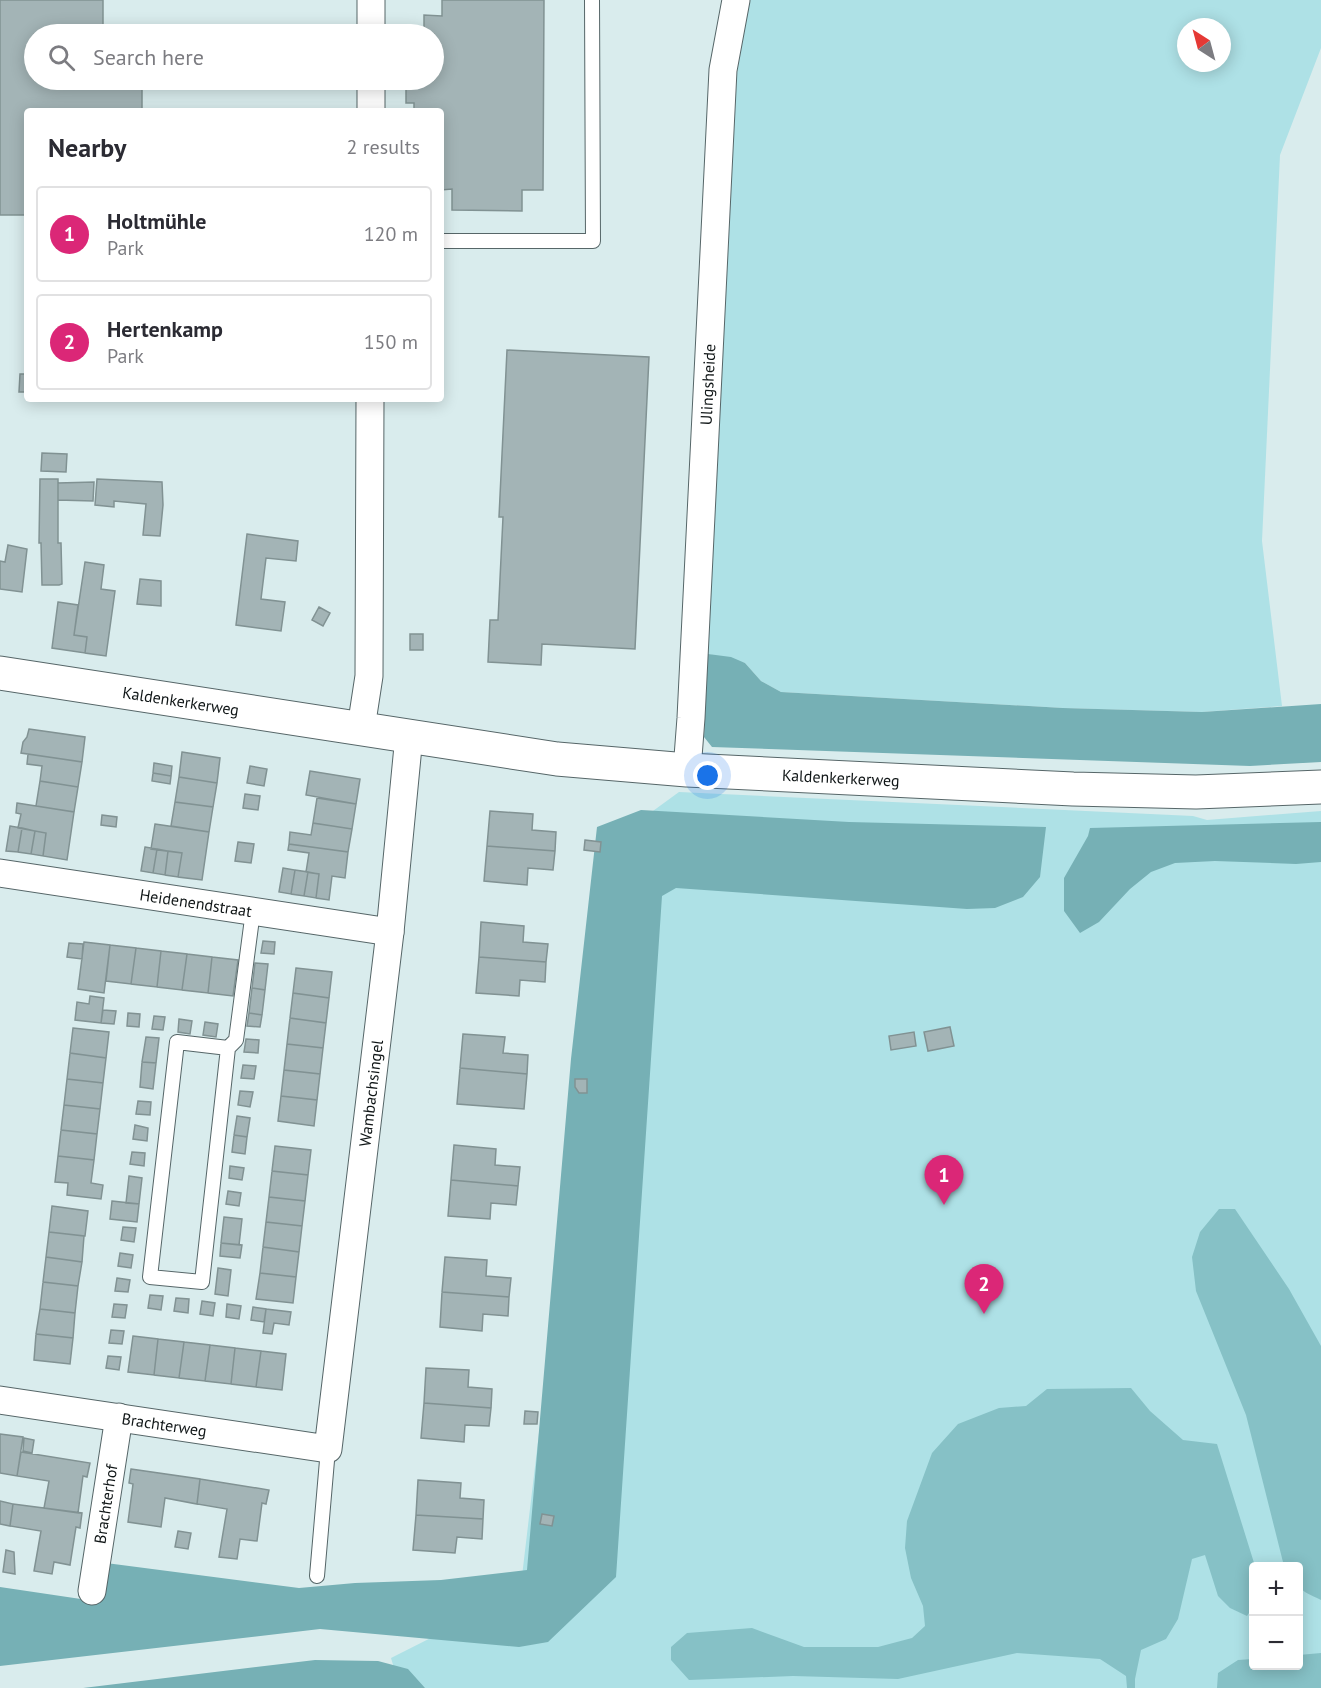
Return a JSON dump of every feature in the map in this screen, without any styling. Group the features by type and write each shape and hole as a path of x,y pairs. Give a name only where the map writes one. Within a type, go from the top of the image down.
{"main road":[{"name":"Kaldenkerkerweg","path":"0,673 557,759 687,770 1073,789 1196,792 1321,787"}],"street":[{"path":"371,0 371,24"},
{"name":"Ulingsheide","path":"687,770 692,718 723,70 736,0"},
{"path":"371,90 371,108"},
{"path":"361,728 369,676 370,402"},
{"name":"Wambachsingel","path":"328,1449 390,932 409,736"},
{"name":"Heidenendstraat","path":"0,873 390,932"},
{"name":"Brachterweg","path":"0,1400 328,1449"},
{"name":"Brachterhof","path":"92,1591 119,1417"}],"lane":[{"path":"444,241 593,241 592,0"},
{"path":"228,1048 177,1042 150,1277 202,1282 228,1048 236,1040 253,911"},
{"path":"317,1576 328,1449"}],"shaded area":[{"path":"750,0 1321,0 1321,48 1280,155 1262,541 1282,706 1202,712 1063,708 781,692 761,681 745,663 708,654 737,73"},
{"path":"708,654 731,657 745,663 761,681 781,692 1063,708 1202,712 1321,704 1321,762 1250,766 712,747 704,737"},
{"path":"679,792 1193,816 1207,820 1321,811 1321,1688 400,1688 391,1658 520,1593 609,843"},
{"path":"641,810 849,822 1046,827 1040,877 1023,897 995,908 967,909 676,888 662,896 616,1577 548,1642 519,1647 320,1629 0,1666 0,1587 101,1602 106,1563 299,1588 355,1583 441,1580 527,1570 571,1059 597,827"},
{"path":"1321,822 1321,862 1296,864 1215,861 1175,863 1151,872 1130,889 1099,922 1080,933 1064,911 1064,878 1088,836 1090,828"},
{"path":"1219,1209 1235,1209 1289,1289 1321,1346 1321,1600 1303,1590 1303,1562 1283,1562 1246,1415 1196,1291 1192,1257 1200,1232"},
{"path":"1131,1388 1150,1411 1183,1440 1217,1444 1254,1562 1249,1562 1249,1613 1247,1616 1230,1608 1218,1596 1205,1555 1192,1559 1178,1619 1166,1639 1141,1650 1135,1688 1127,1688 1126,1676 1100,1659 1017,1653 898,1679 793,1676 689,1680 671,1660 671,1647 687,1633 752,1628 804,1647 878,1647 912,1638 925,1626 923,1606 911,1578 905,1548 907,1521 932,1453 958,1424 999,1408 1026,1406 1047,1389"},
{"path":"1321,1653 1321,1688 1217,1688 1218,1673 1238,1660 1249,1659 1249,1670 1303,1670 1303,1655"},
{"path":"315,1660 378,1661 408,1669 425,1688 83,1688"}],"building":[{"path":"0,0 103,0 103,24 24,24 24,90 142,90 142,108 24,108 24,215 0,215"},
{"path":"442,0 544,0 543,190 522,190 522,211 452,210 452,189 444,190 444,108 414,108 414,103 406,103 406,90 444,90 444,24 424,24 424,15 442,16"},
{"path":"507,350 649,357 635,649 542,644 541,665 488,662 490,620 498,620 503,517 499,517"},
{"path":"20,374 24,374 24,392 19,392"},
{"path":"42,453 67,454 66,472 41,471"},
{"path":"40,479 58,479 58,543 61,543 62,584 59,585 42,585 41,543 39,543"},
{"path":"97,479 162,482 163,505 160,536 143,535 146,504 114,501 114,507 95,505"},
{"path":"94,482 93,501 58,500 58,483"},
{"path":"247,534 298,541 296,561 266,558 261,599 285,602 281,631 236,625"},
{"path":"8,545 27,549 22,592 0,589 0,561 5,562"},
{"path":"85,562 104,565 101,589 115,591 106,656 85,653 87,637 74,635"},
{"path":"140,579 161,581 161,606 137,604"},
{"path":"58,602 78,605 74,635 87,637 85,653 52,648"},
{"path":"319,607 330,613 323,626 312,620"},
{"path":"410,634 423,634 423,650 410,650"},
{"path":"29,729 85,737 82,762 21,753"},
{"path":"182,752 220,758 217,783 179,777"},
{"path":"28,754 82,762 78,787 40,781 42,766 27,764"},
{"path":"154,763 172,766 171,776 153,773"},
{"path":"250,766 267,769 264,786 247,783"},
{"path":"310,771 360,779 356,804 306,795"},
{"path":"153,773 171,776 170,784 152,781"},
{"path":"179,777 217,783 213,807 175,802"},
{"path":"40,781 78,787 74,812 36,806"},
{"path":"245,794 260,796 258,810 243,808"},
{"path":"317,798 356,804 352,829 313,823"},
{"path":"175,802 213,807 209,832 171,826"},
{"path":"17,803 74,812 67,860 43,856 46,833 18,828 21,814 16,813"},
{"path":"490,811 533,814 532,830 556,832 555,851 487,846"},
{"path":"102,815 117,817 116,827 101,825"},
{"path":"313,823 352,829 348,852 289,844 290,832 311,835"},
{"path":"155,824 209,832 202,880 178,877 182,853 151,849"},
{"path":"10,826 22,828 18,852 6,851"},
{"path":"22,828 35,831 31,854 18,852"},
{"path":"35,831 46,833 43,856 31,854"},
{"path":"585,840 601,842 600,852 584,850"},
{"path":"238,842 254,844 251,863 235,861"},
{"path":"289,844 348,852 345,878 332,876 329,900 316,898 319,874 306,872 309,853 288,850"},
{"path":"487,846 555,851 553,870 528,868 527,885 484,881"},
{"path":"145,847 157,849 153,873 141,871"},
{"path":"157,849 168,851 165,875 153,873"},
{"path":"168,851 182,853 178,877 165,875"},
{"path":"283,868 295,870 291,894 279,892"},
{"path":"295,870 308,872 304,896 291,894"},
{"path":"308,872 319,874 316,898 304,896"},
{"path":"481,922 524,926 523,942 548,944 546,962 479,957"},
{"path":"263,941 275,942 274,954 261,953"},
{"path":"84,942 110,945 104,993 78,989"},
{"path":"69,943 83,944 82,959 67,957"},
{"path":"110,945 136,948 131,984 106,981"},
{"path":"136,948 161,951 157,987 131,984"},
{"path":"161,951 187,954 182,990 157,987"},
{"path":"187,954 212,957 208,993 182,990"},
{"path":"212,957 238,960 233,996 208,993"},
{"path":"479,957 546,962 545,982 520,980 519,996 476,993"},
{"path":"255,963 268,964 265,990 252,988"},
{"path":"296,968 332,972 329,998 293,993"},
{"path":"252,988 265,990 262,1015 249,1013"},
{"path":"293,993 329,998 326,1023 290,1018"},
{"path":"90,996 104,998 101,1023 75,1020 77,1002 89,1004"},
{"path":"103,1010 116,1011 114,1024 101,1023"},
{"path":"128,1013 140,1014 139,1027 127,1026"},
{"path":"249,1013 262,1015 260,1027 247,1026"},
{"path":"154,1016 165,1017 163,1030 152,1029"},
{"path":"290,1018 326,1023 323,1048 287,1044"},
{"path":"179,1019 192,1021 190,1034 178,1032"},
{"path":"205,1022 218,1024 216,1037 203,1035"},
{"path":"950,1027 954,1046 928,1051 924,1032"},
{"path":"73,1028 109,1032 106,1058 70,1053"},
{"path":"914,1032 916,1046 891,1050 889,1036"},
{"path":"463,1034 505,1037 503,1053 528,1055 527,1074 460,1068"},
{"path":"146,1037 159,1038 156,1063 142,1062"},
{"path":"246,1039 259,1040 258,1053 244,1052"},
{"path":"287,1044 323,1048 320,1074 284,1070"},
{"path":"70,1053 106,1058 103,1083 67,1079"},
{"path":"142,1062 156,1063 153,1089 140,1087"},
{"path":"243,1065 256,1066 254,1079 241,1078"},
{"path":"460,1068 527,1074 524,1109 457,1104"},
{"path":"284,1070 320,1074 317,1100 281,1096"},
{"path":"67,1079 103,1083 100,1109 64,1105"},
{"path":"575,1079 587,1079 587,1093 579,1093 575,1087"},
{"path":"240,1091 253,1092 250,1107 238,1105"},
{"path":"281,1096 317,1100 314,1126 278,1121"},
{"path":"138,1101 151,1102 150,1115 136,1114"},
{"path":"64,1105 100,1109 97,1134 61,1130"},
{"path":"237,1116 250,1118 247,1137 234,1135"},
{"path":"135,1125 148,1128 147,1141 133,1139"},
{"path":"61,1130 97,1134 94,1160 58,1156"},
{"path":"234,1135 247,1137 245,1154 232,1152"},
{"path":"454,1145 496,1149 495,1165 520,1167 518,1186 451,1180"},
{"path":"275,1146 311,1150 308,1175 272,1171"},
{"path":"132,1152 145,1153 144,1166 130,1164"},
{"path":"58,1156 94,1160 91,1183 103,1185 101,1199 67,1195 68,1183 55,1182"},
{"path":"230,1166 244,1168 242,1180 229,1178"},
{"path":"272,1171 308,1175 305,1201 269,1197"},
{"path":"129,1176 142,1178 139,1204 126,1203"},
{"path":"451,1180 518,1186 516,1205 491,1203 490,1219 448,1216"},
{"path":"228,1191 241,1193 239,1206 226,1204"},
{"path":"269,1197 305,1201 302,1226 266,1222"},
{"path":"112,1201 139,1204 137,1222 110,1219"},
{"path":"52,1206 88,1211 85,1236 49,1232"},
{"path":"224,1217 242,1219 239,1245 221,1243"},
{"path":"266,1222 302,1226 299,1252 263,1247"},
{"path":"123,1227 136,1228 134,1242 121,1240"},
{"path":"49,1232 84,1236 82,1262 46,1257"},
{"path":"221,1243 242,1245 240,1258 220,1256"},
{"path":"263,1247 299,1252 296,1277 260,1273"},
{"path":"120,1253 133,1255 131,1268 118,1266"},
{"path":"46,1257 82,1262 78,1286 43,1282"},
{"path":"445,1257 487,1260 486,1276 511,1278 509,1297 442,1292"},
{"path":"218,1268 231,1270 228,1296 215,1294"},
{"path":"260,1273 296,1277 293,1303 256,1299"},
{"path":"117,1278 130,1280 128,1292 115,1291"},
{"path":"43,1282 78,1286 75,1313 40,1309"},
{"path":"442,1292 509,1297 508,1316 483,1314 482,1331 440,1327"},
{"path":"150,1295 163,1296 161,1310 148,1308"},
{"path":"176,1298 189,1299 188,1313 174,1311"},
{"path":"202,1301 215,1303 213,1316 200,1314"},
{"path":"114,1304 127,1305 125,1318 112,1317"},
{"path":"227,1304 241,1306 239,1319 226,1317"},
{"path":"253,1307 266,1309 264,1322 251,1320"},
{"path":"40,1309 75,1313 73,1338 36,1334"},
{"path":"266,1309 291,1312 289,1325 274,1323 272,1334 263,1333"},
{"path":"111,1330 124,1331 122,1344 109,1343"},
{"path":"36,1334 73,1338 70,1364 34,1360"},
{"path":"133,1336 158,1339 154,1375 128,1372"},
{"path":"158,1339 184,1342 179,1378 154,1375"},
{"path":"184,1342 210,1345 205,1381 179,1378"},
{"path":"210,1345 235,1348 231,1384 205,1381"},
{"path":"235,1348 261,1351 256,1387 231,1384"},
{"path":"261,1351 286,1354 282,1390 256,1387"},
{"path":"108,1356 121,1357 119,1370 106,1368"},
{"path":"426,1368 469,1370 468,1387 492,1389 491,1408 424,1403"},
{"path":"424,1403 491,1408 489,1426 465,1425 464,1442 421,1438"},
{"path":"525,1411 538,1412 537,1424 524,1424"},
{"path":"0,1434 23,1437 17,1476 0,1473"},
{"path":"24,1438 34,1440 32,1453 23,1451"},
{"path":"21,1452 90,1463 87,1477 83,1476 78,1513 44,1508 49,1481 17,1476"},
{"path":"131,1469 200,1479 197,1504 165,1498 161,1527 128,1522 133,1484 129,1483"},
{"path":"200,1479 269,1490 266,1504 262,1503 257,1541 240,1539 237,1559 219,1557 227,1509 197,1504"},
{"path":"418,1480 461,1483 460,1498 484,1500 483,1519 416,1515"},
{"path":"0,1501 13,1504 10,1526 0,1524"},
{"path":"13,1504 82,1513 80,1528 76,1527 70,1565 54,1562 52,1574 34,1571 41,1531 10,1526"},
{"path":"542,1514 554,1516 552,1526 540,1524"},
{"path":"416,1515 483,1519 482,1539 457,1537 455,1553 413,1550"},
{"path":"178,1531 191,1533 188,1549 175,1547"},
{"path":"6,1550 14,1552 15,1574 3,1572"}],"place":[{"name":"Holtmühle","path":"944,1205"},
{"name":"Hertenkamp","path":"984,1314"}]}
